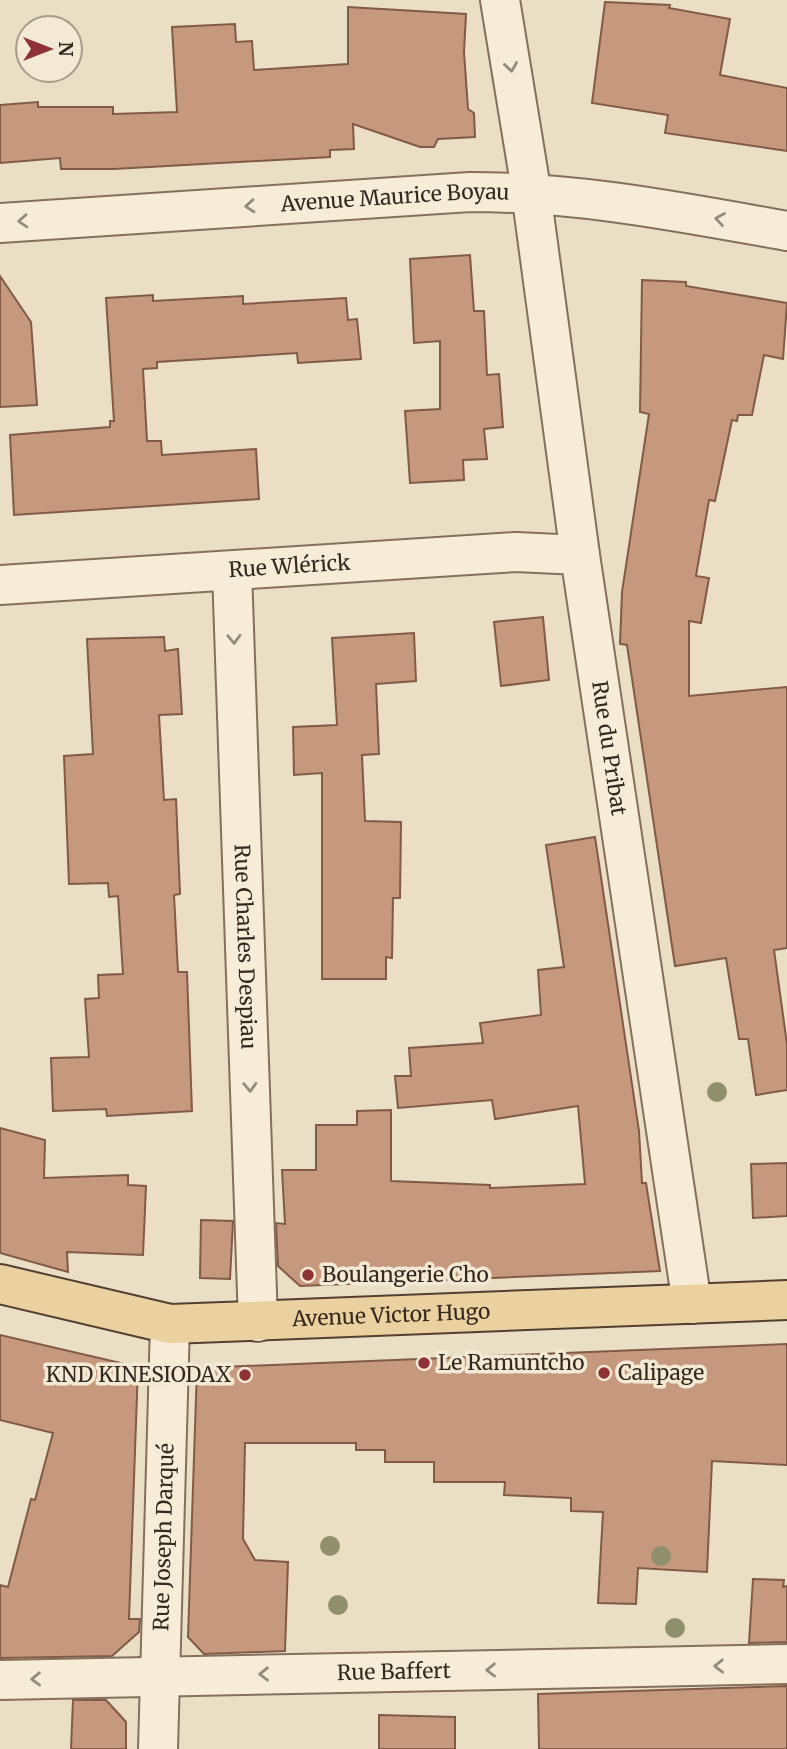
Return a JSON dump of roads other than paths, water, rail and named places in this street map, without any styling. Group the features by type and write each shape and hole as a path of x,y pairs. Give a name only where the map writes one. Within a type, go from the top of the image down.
{"main road":[{"name":"Avenue Victor Hugo","path":"0,1284 170,1324 787,1300"}],"street":[{"name":"Rue du Pribat","path":"500,0 692,1304"},
{"name":"Avenue Maurice Boyau","path":"0,223 470,192 529,192 575,195 787,231"},
{"name":"Rue Wlérick","path":"0,585 516,552 580,555"},
{"name":"Rue Charles Despiau","path":"232,571 258,1322"},
{"name":"Rue Joseph Darqué","path":"158,1749 170,1324"},
{"name":"Rue Baffert","path":"0,1680 787,1664"}],"place":[{"name":"Boulangerie Cho","path":"308,1275"},
{"name":"Le Ramuntcho","path":"424,1363"},
{"name":"Calipage","path":"604,1373"},
{"name":"KND KINESIODAX","path":"245,1375"}]}
